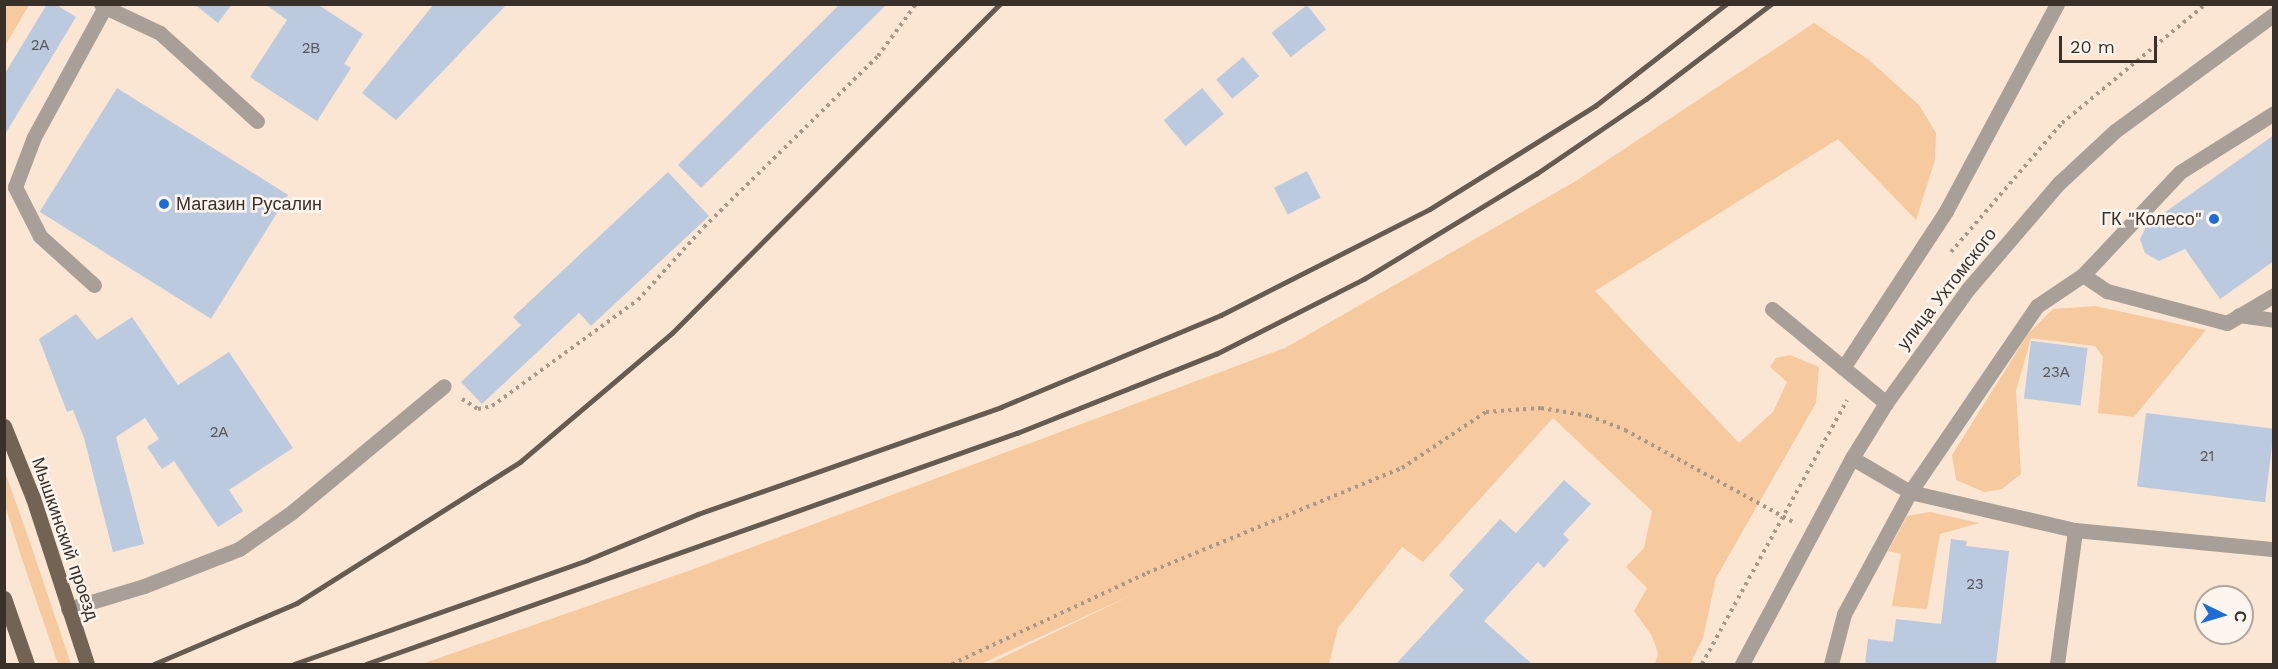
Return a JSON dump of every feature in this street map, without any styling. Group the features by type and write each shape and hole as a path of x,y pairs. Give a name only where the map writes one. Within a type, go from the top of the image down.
{"main road":[{"name":"Мышкинский проезд","path":"4,426 33,498 87,664"},
{"path":"4,598 27,664"}],"street":[{"path":"1843,368 1946,212 2057,4"},
{"path":"94,285 40,236 15,187 34,137 103,6 160,33 256,121"},
{"name":"улица Ухтомского","path":"1743,664 1852,458 1886,403 1968,289 2059,183 2167,89 2274,15"},
{"path":"1831,664 1844,614 1910,492 2037,306 2083,275 2180,172 2274,113"},
{"path":"2083,275 2107,291 2227,323 2274,295"},
{"path":"1772,309 1886,403"},
{"path":"2240,315 2274,320"},
{"path":"68,609 144,586 239,549 292,512 444,386"},
{"path":"1852,458 1910,492 2075,530 2274,549"},
{"path":"2057,664 2075,530"}],"path":[{"path":"444,386 478,409 492,406 638,300 704,227 878,56 916,4"},
{"path":"952,664 1147,573 1402,468 1486,412 1541,408 1589,416 1626,430 1813,533"}],"shaded area":[{"path":"4,5 29,5 5,46"},
{"path":"1814,23 1869,60 1919,105 1936,133 1935,160 1916,220 1838,139 1595,291 1739,443 1773,412 1787,382 1770,367 1776,358 1790,355 1819,367 1816,403 1716,578 1703,638 1690,664 1655,664 1658,653 1652,636 1634,611 1647,588 1626,567 1644,548 1652,511 1553,418 1423,562 1402,547 1338,628 1329,664 989,664 1134,594 981,664 422,664 691,570 1285,348 1576,181"},
{"path":"2095,306 2206,330 2134,417 2098,413 2103,357 2095,346 2031,338 2016,391 2021,474 2002,489 1984,492 1956,480 1952,455 2028,334 2053,309"},
{"path":"4,469 71,664 58,664 5,505"},
{"path":"1930,512 1979,523 1940,534 1927,609 1892,606 1901,554 1888,551 1907,516"}],"building":[{"path":"47,4 55,4 76,17 4,136 4,75"},
{"path":"194,4 232,4 218,23"},
{"path":"265,4 317,4 363,34 344,64 351,68 317,121 250,77 287,20"},
{"path":"434,4 507,4 396,120 362,93"},
{"path":"840,4 887,4 701,188 678,165"},
{"path":"1307,5 1326,29 1291,57 1272,33"},
{"path":"1243,57 1259,76 1232,99 1216,79"},
{"name":"Магазин Русалин","path":"117,88 288,195 211,319 40,212"},
{"path":"1202,88 1224,114 1186,146 1164,120"},
{"name":"ГК \"Колесо\"","path":"2274,135 2274,261 2220,299 2185,249 2159,261 2145,253 2140,239 2147,225"},
{"path":"1307,171 1321,198 1288,215 1274,188"},
{"path":"668,172 709,216 591,326 579,313 482,404 461,382 521,325 513,317"},
{"path":"76,314 97,340 132,317 178,385 229,352 293,448 229,490 243,511 218,527 174,461 162,469 147,447 159,439 145,418 116,437 144,544 113,552 84,438 73,410 67,412 39,339"},
{"path":"2031,341 2088,348 2081,406 2024,399"},
{"path":"2146,413 2274,429 2265,502 2137,486"},
{"path":"1564,480 1591,504 1563,534 1569,540 1544,568 1538,562 1484,621 1532,664 1396,664 1464,590 1449,575 1500,519 1516,533"},
{"path":"1951,539 1967,541 1966,546 2009,551 1996,664 1865,664 1868,639 1893,642 1896,619 1941,624"}],"railway":[{"path":"154,664 297,603 520,462 672,333 1000,4"},
{"path":"294,664 587,560 698,514 1001,407 1221,315 1430,209 1595,106 1726,4"},
{"path":"366,664 1017,433 1216,354 1364,279 1536,174 1646,99 1771,4"}],"place":[{"name":"Магазин Русалин","path":"164,204"},
{"name":"ГК \"Колесо\"","path":"2214,219"}]}
